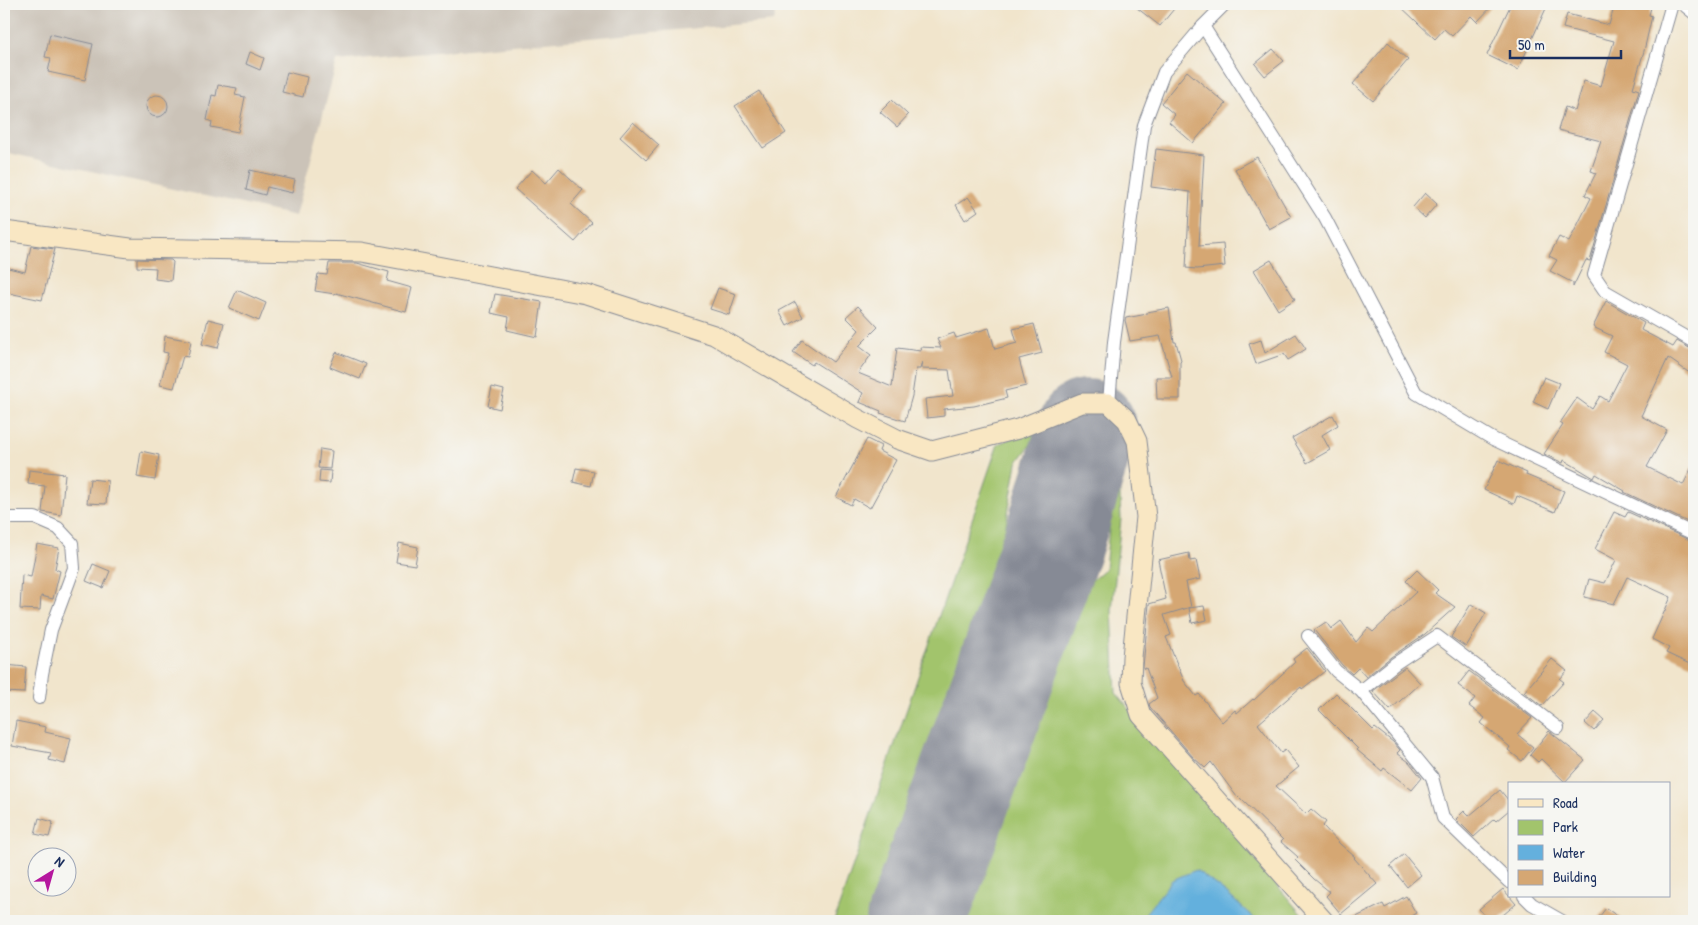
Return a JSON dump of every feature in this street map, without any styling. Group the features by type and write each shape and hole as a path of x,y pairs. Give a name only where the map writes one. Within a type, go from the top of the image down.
{"main road":[{"path":"4,231 130,248 362,252 586,294 714,334 858,419 897,439 932,451 1018,429 1082,403 1108,403 1127,420 1137,441 1146,516 1131,683 1141,715 1324,921"}],"street":[{"path":"1108,403 1144,125 1164,72 1203,26 1225,4"},
{"path":"1672,4 1594,274 1605,291 1694,342"},
{"path":"1684,4 1694,13"},
{"path":"1203,26 1325,218 1416,393 1493,440 1694,534"},
{"path":"4,518 35,518 58,528 72,543 74,568 50,630 42,674 40,698"},
{"path":"1308,636 1336,671 1361,690 1432,778 1443,818 1508,881"},
{"path":"1361,690 1396,663 1437,636 1558,728"},
{"path":"1526,898 1532,904 1562,921"}],"shaded area":[{"path":"4,4 778,4 774,21 337,61 296,216 4,152"}],"green space":[{"path":"1075,411 1095,421 1112,444 1119,474 1121,519 1112,610 1116,693 1307,921 1257,921 1226,893 1196,870 1145,914 1143,921 946,921 1052,615 1105,569 1114,481 1102,434 1081,418 1059,426 1034,440 1017,463 994,592 995,604 887,921 834,921 998,444"}],"water":[{"path":"1196,870 1226,893 1257,921 1143,921 1145,914 1172,880"}],"building":[{"path":"1132,4 1178,4 1160,26"},
{"path":"1398,4 1494,4 1477,22 1471,16 1452,36 1444,29 1435,39"},
{"path":"1511,4 1548,4 1518,70 1487,55"},
{"path":"1615,4 1652,4 1649,15 1652,16 1633,88 1639,90 1590,261 1586,260 1573,287 1573,283 1550,271 1557,260 1549,256 1559,237 1569,242 1591,198 1585,195 1596,173 1591,171 1601,141 1558,130 1565,107 1575,111 1584,81 1601,86 1614,41 1563,28 1567,14 1609,25"},
{"path":"50,34 93,44 85,80 48,72 51,58 45,57"},
{"path":"1388,42 1408,60 1373,101 1353,84"},
{"path":"1273,49 1284,61 1265,76 1255,64"},
{"path":"250,52 264,58 260,70 246,64"},
{"path":"1187,71 1226,104 1193,143 1169,122 1175,115 1161,103"},
{"path":"287,72 307,77 303,97 282,92"},
{"path":"218,85 237,88 235,95 245,97 238,132 211,127 212,122 207,120 212,95 216,96"},
{"path":"759,91 786,133 763,148 735,106"},
{"path":"153,95 161,95 168,102 168,110 161,117 153,117 146,110 146,102"},
{"path":"892,100 908,115 897,127 880,112"},
{"path":"633,122 659,145 646,160 620,137"},
{"path":"1156,149 1204,155 1199,246 1223,244 1225,266 1197,269 1186,268 1190,192 1151,187"},
{"path":"1257,157 1291,217 1269,229 1235,169"},
{"path":"559,168 583,190 571,204 592,223 575,242 515,189 532,170 546,183"},
{"path":"250,170 295,180 292,193 267,187 265,195 246,190"},
{"path":"1425,193 1437,204 1425,218 1413,207"},
{"path":"968,197 978,211 965,220 956,205"},
{"path":"31,246 55,249 42,300 4,292 4,267 25,272"},
{"path":"137,259 171,260 173,262 171,281 155,279 156,268 137,267"},
{"path":"1271,260 1295,299 1278,310 1254,270"},
{"path":"329,263 357,263 389,272 387,281 412,288 406,312 336,293 315,291 318,274 327,275"},
{"path":"718,288 736,294 729,315 710,309"},
{"path":"237,290 266,303 259,321 229,308"},
{"path":"495,294 542,302 537,337 507,330 509,317 491,313"},
{"path":"1606,301 1644,323 1641,330 1673,347 1677,341 1691,349 1690,352 1694,355 1694,376 1668,358 1641,416 1667,430 1647,467 1683,485 1694,463 1694,525 1624,492 1596,474 1594,478 1564,460 1563,463 1544,454 1563,425 1560,423 1577,398 1592,409 1600,396 1608,401 1627,364 1604,352 1612,336 1593,327"},
{"path":"795,302 803,317 787,326 779,311"},
{"path":"858,306 878,327 859,346 871,355 858,373 892,387 897,348 921,351 920,347 941,348 937,339 954,333 956,338 989,328 995,349 1017,343 1013,329 1034,324 1042,353 1019,359 1026,386 1005,391 1007,398 974,406 944,409 944,416 927,418 925,399 953,396 949,370 922,369 922,362 920,369 916,369 912,396 905,421 880,413 881,411 859,402 863,393 814,362 812,365 793,352 802,340 833,362 859,330 846,317"},
{"path":"1169,308 1174,342 1176,342 1181,360 1180,399 1157,399 1156,377 1172,377 1160,336 1130,341 1125,320 1126,318 1147,314 1147,312"},
{"path":"208,319 224,323 218,348 202,344"},
{"path":"1296,334 1306,349 1288,360 1284,354 1256,364 1249,344 1261,340 1265,353"},
{"path":"165,336 191,341 188,357 183,356 174,388 160,385 168,353 163,352"},
{"path":"336,352 366,364 360,379 330,367"},
{"path":"1544,377 1559,383 1548,409 1533,402"},
{"path":"492,387 504,390 500,409 488,406"},
{"path":"1333,415 1338,425 1322,435 1330,450 1307,463 1292,438"},
{"path":"867,439 881,446 879,451 896,460 870,508 854,499 851,505 836,497"},
{"path":"320,449 332,451 330,469 318,468"},
{"path":"141,451 159,455 155,480 137,477"},
{"path":"1498,460 1527,473 1526,475 1564,491 1555,512 1517,496 1514,504 1484,490"},
{"path":"576,468 594,471 591,486 573,482"},
{"path":"29,470 65,474 61,515 42,512 45,486 28,484"},
{"path":"320,470 331,471 330,483 319,482"},
{"path":"90,479 108,481 106,504 87,503"},
{"path":"1614,512 1625,517 1628,512 1694,542 1694,666 1666,653 1669,648 1652,639 1671,597 1627,577 1614,604 1584,597 1589,579 1605,583 1616,560 1595,549"},
{"path":"399,543 418,547 415,565 396,562"},
{"path":"37,544 59,548 55,569 60,571 53,599 41,596 40,610 20,609 22,575 31,577"},
{"path":"1189,553 1190,561 1196,560 1200,579 1186,582 1191,607 1164,615 1171,635 1166,637 1184,681 1196,696 1199,694 1222,722 1235,710 1237,713 1254,700 1295,662 1293,659 1307,648 1325,671 1302,689 1301,687 1258,724 1281,753 1285,750 1299,767 1276,786 1306,814 1311,809 1326,822 1323,826 1355,857 1377,884 1341,914 1326,896 1330,892 1295,860 1298,857 1281,842 1283,840 1237,797 1211,762 1205,768 1193,757 1150,707 1149,704 1157,698 1146,668 1144,669 1143,667 1149,604 1166,599 1158,560"},
{"path":"93,564 110,571 103,588 86,581"},
{"path":"1417,570 1438,590 1435,593 1455,607 1425,634 1366,677 1358,668 1352,674 1342,665 1314,630 1326,622 1331,629 1341,621 1356,642 1368,628 1373,632 1416,592 1406,581"},
{"path":"1471,604 1486,613 1466,647 1451,637"},
{"path":"1204,606 1207,620 1192,623 1189,608"},
{"path":"1552,659 1567,671 1560,679 1564,682 1542,706 1524,692"},
{"path":"5,665 26,667 24,693 4,692"},
{"path":"1405,667 1420,683 1390,710 1373,691"},
{"path":"1469,671 1532,718 1517,734 1533,747 1522,761 1508,750 1510,747 1481,723 1485,718 1469,706 1475,698 1458,685"},
{"path":"1336,693 1373,730 1375,728 1393,742 1400,750 1397,753 1409,762 1422,778 1412,790 1384,768 1382,771 1357,750 1319,710"},
{"path":"1595,712 1604,720 1594,731 1585,723"},
{"path":"16,721 46,727 45,732 71,738 65,764 49,760 51,753 12,746"},
{"path":"1549,731 1585,760 1565,782 1541,759 1538,762 1530,755"},
{"path":"1500,790 1508,800 1508,811 1496,821 1494,819 1474,837 1456,819 1464,811 1469,816"},
{"path":"39,818 53,822 49,837 35,834"},
{"path":"1404,854 1421,875 1407,887 1390,866"},
{"path":"1503,889 1508,895 1508,898 1511,898 1516,904 1496,921 1490,921 1479,909"},
{"path":"1406,896 1416,913 1402,921 1348,921 1383,904 1385,908"},
{"path":"1606,908 1624,921 1596,921"}],"runway":[{"path":"916,921 1054,539 1087,429"}]}
